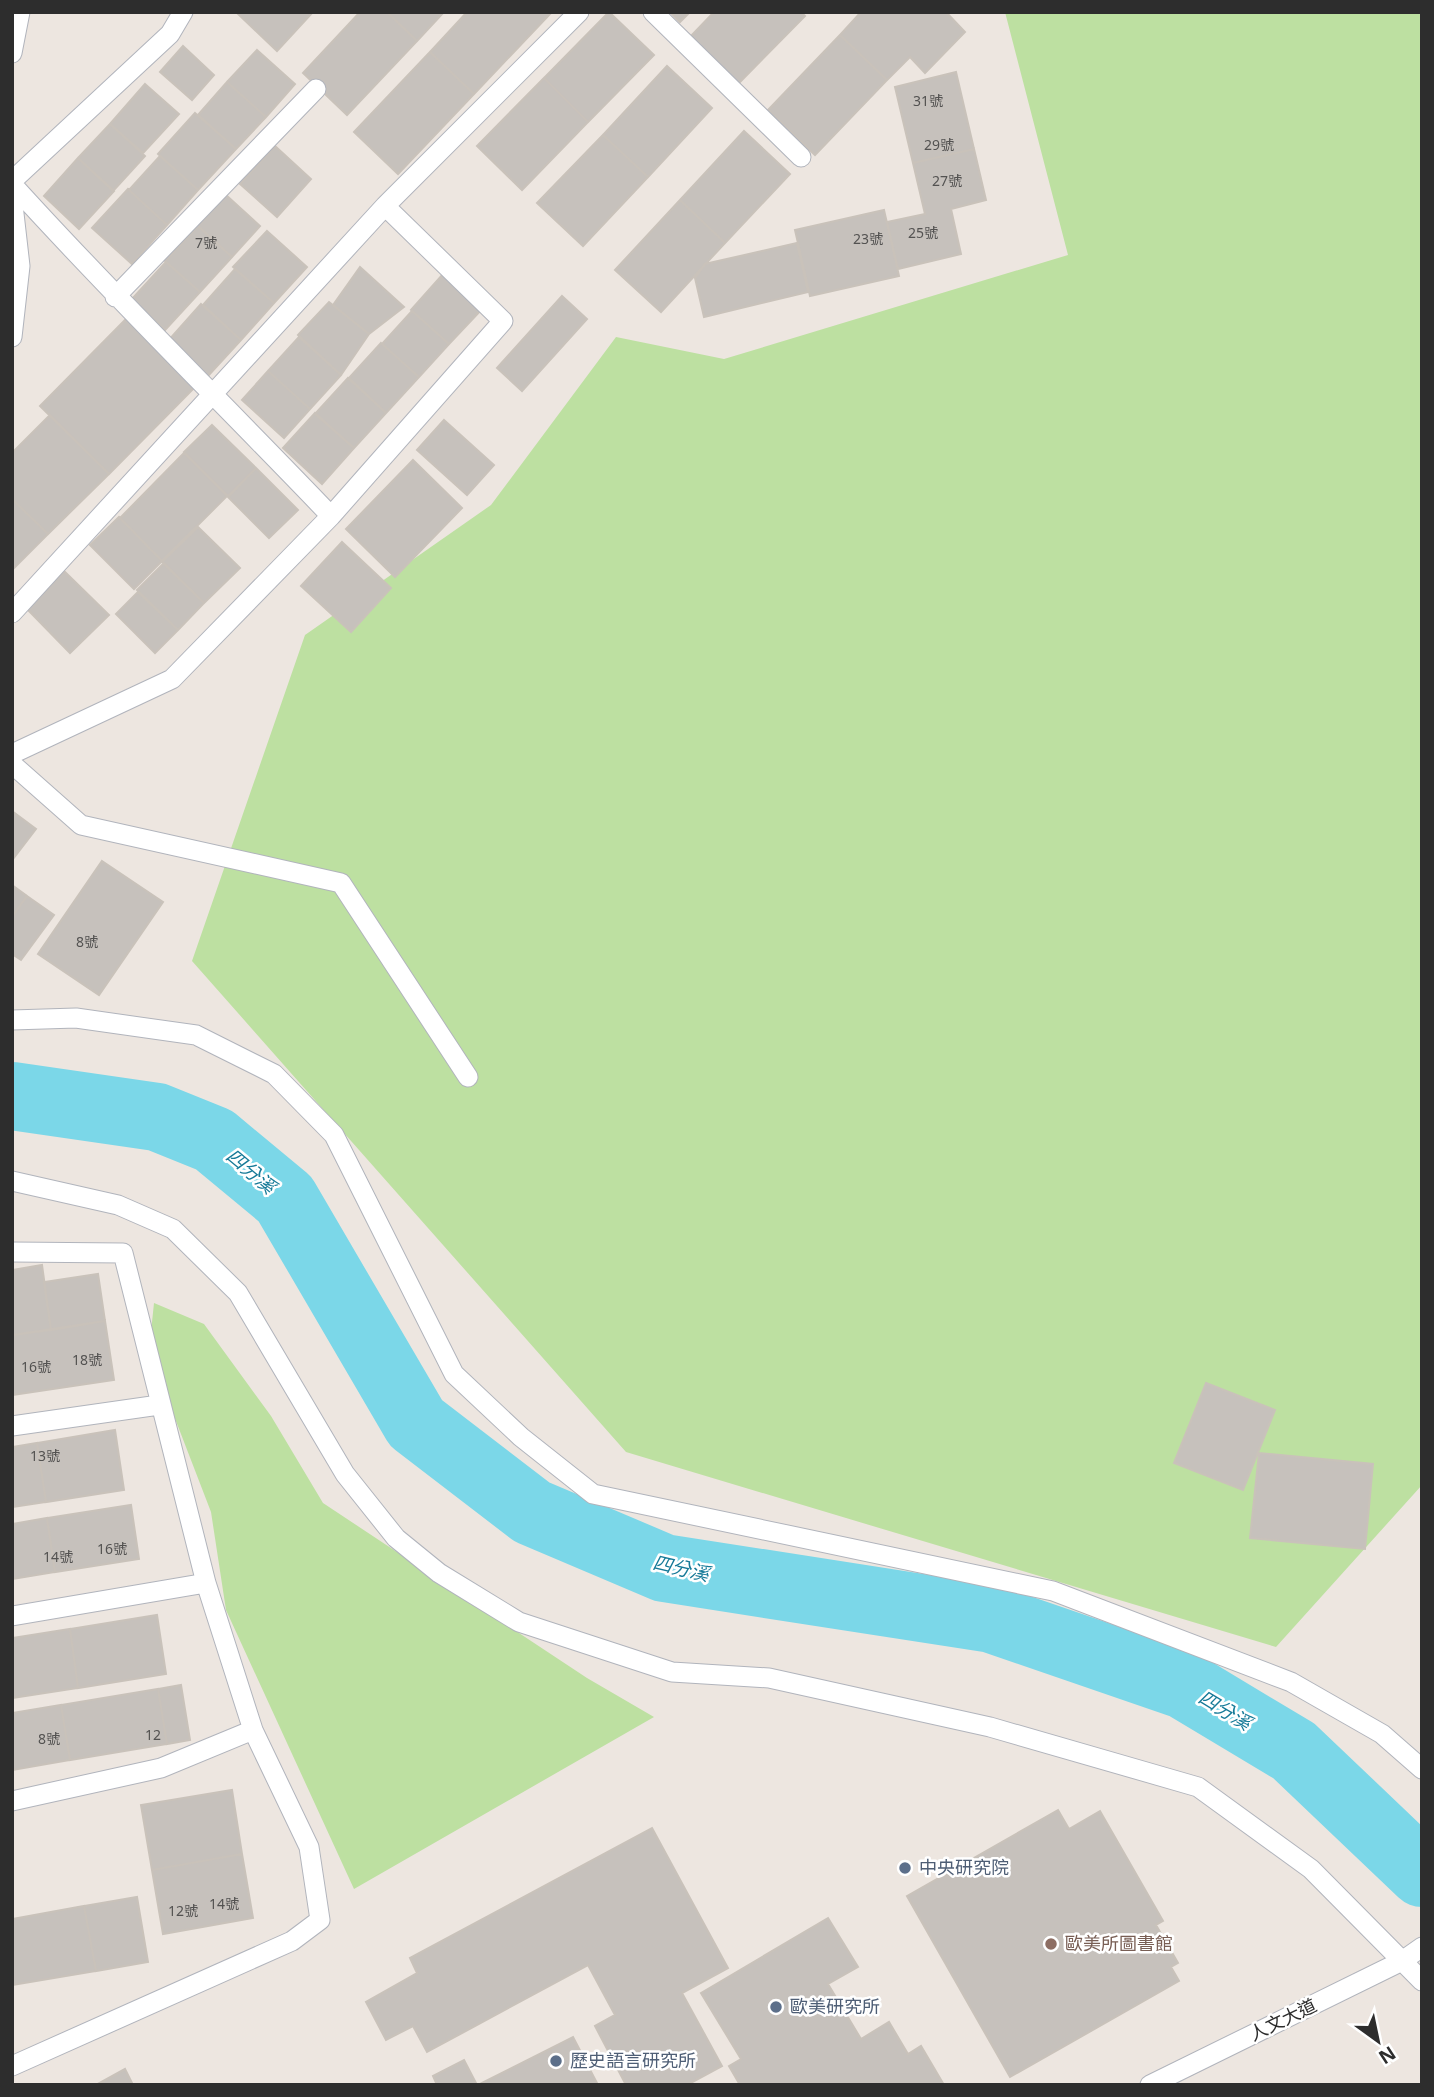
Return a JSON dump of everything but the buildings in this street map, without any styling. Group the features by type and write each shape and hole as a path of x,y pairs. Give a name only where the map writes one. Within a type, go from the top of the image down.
{"lane":[{"path":"12,54 20,12"},
{"path":"183,12 170,34 12,183 115,297 215,394 331,516"},
{"path":"12,613 385,206 579,12"},
{"path":"653,12 801,157"},
{"path":"115,297 316,89"},
{"path":"12,196 20,266 12,337"},
{"path":"12,754 172,679 331,516 503,321 385,206"},
{"path":"12,764 81,825 341,883 468,1077"},
{"path":"12,1020 76,1017 196,1035 274,1074 334,1135 454,1374 521,1437 593,1494 1053,1591 1292,1682 1382,1734 1422,1769"},
{"path":"12,1181 118,1205 173,1229 238,1293 345,1474 396,1538 439,1573 519,1622 672,1672 782,1681 990,1727 1198,1787 1311,1869 1413,1954 1422,1981"},
{"path":"12,1252 123,1253 159,1405 206,1583 253,1730 309,1847 320,1920 292,1941 12,2066"},
{"path":"12,1426 159,1405"},
{"path":"12,1616 206,1583"},
{"path":"12,1801 160,1768 253,1730"},
{"name":"人文大道","path":"1150,2085 1413,1954"}],"green space":[{"path":"1005,12 1422,12 1422,1485 1276,1647 626,1452 192,961 305,635 491,505 616,337 724,359 1068,255"},
{"path":"154,1303 204,1324 271,1416 323,1503 587,1678 654,1717 354,1889 226,1610 211,1512 149,1351"}],"waterway":[{"name":"四分溪","path":"12,1096 157,1117 214,1140 285,1199 416,1423 532,1512 664,1568 992,1619 1184,1685 1294,1751 1422,1873"}],"place":[{"name":"中央研究院","path":"905,1868"},
{"name":"歐美所圖書館","path":"1051,1944"},
{"name":"歐美研究所","path":"776,2007"},
{"name":"歷史語言研究所","path":"556,2061"}]}
